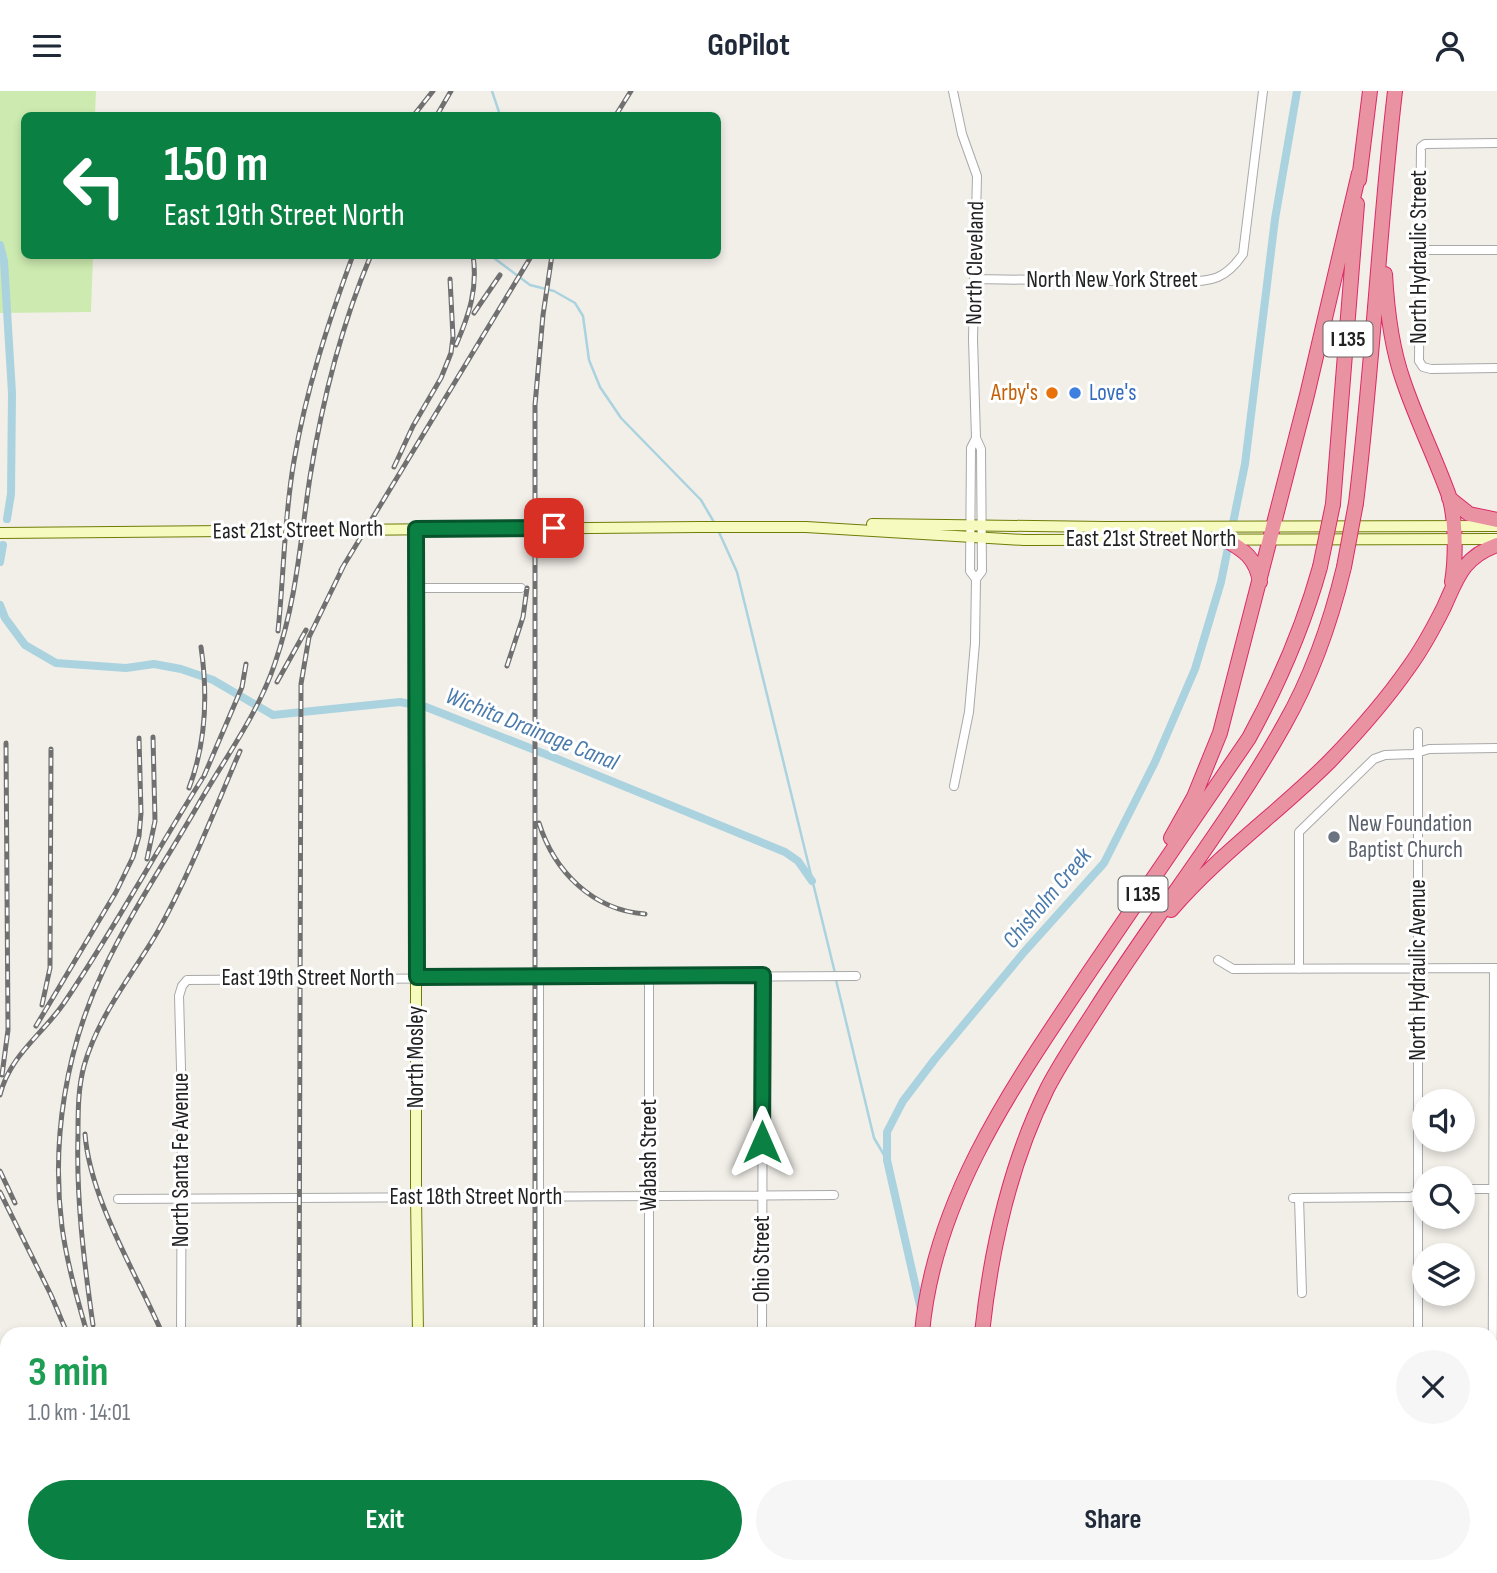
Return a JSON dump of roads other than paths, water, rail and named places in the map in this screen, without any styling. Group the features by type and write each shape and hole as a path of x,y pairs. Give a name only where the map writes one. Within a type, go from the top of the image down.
{"highway":[{"name":"I 135","path":"923,1327 937,1254 977,1150 1005,1099 1249,738 1271,698 1297,640 1320,567 1333,504 1351,306 1359,173 1370,91"},
{"name":"I 135","path":"983,1327 992,1252 1022,1148 1048,1089 1120,970 1231,810 1285,723 1317,655 1335,605 1356,503 1366,424 1381,213 1395,91"},
{"path":"1120,928 1194,797 1220,733 1273,533 1359,173"},
{"path":"1381,213 1386,298 1394,350 1402,380 1449,498 1454,567 1450,589"},
{"path":"1449,498 1469,514 1497,520"},
{"path":"1217,539 1247,546 1256,565 1260,584"},
{"path":"1120,970 1187,892 1330,761 1409,667 1427,638 1462,568 1497,545"}],"main road":[{"name":"East 21st Street North","path":"0,533 699,527 976,531 1213,526 1252,527 1273,533 1453,533 1497,539"},
{"name":"East 21st Street North","path":"1453,533 1497,526"},
{"name":"North Mosley","path":"416,529 418,1327"},
{"name":"East 21st Street North","path":"976,531 1024,540 1217,539"},
{"name":"East 21st Street North","path":"1247,546 1273,533"}],"street":[{"name":"North Cleveland","path":"953,91 962,134 976,176 973,339 975,438 981,449 976,531 970,572 976,579 975,643 969,712 954,786"},
{"name":"North New York Street","path":"974,279 1183,282 1212,281 1226,272 1243,254 1263,91"},
{"name":"North Hydraulic Street","path":"1497,143 1426,143 1419,151 1419,361 1427,368 1497,368"},
{"path":"1419,250 1497,250"},
{"path":"416,588 521,588"},
{"name":"North Hydraulic Avenue","path":"1418,732 1421,1166"},
{"path":"1299,969 1299,832 1374,759 1429,749 1497,748"},
{"path":"1218,960 1233,969 1495,968 1494,1327"},
{"name":"Ohio Street","path":"762,1327 763,975"},
{"name":"Wabash Street","path":"649,976 649,1327"},
{"name":"East 19th Street North","path":"181,986 187,980 200,978 301,980 417,977 856,976"},
{"path":"539,977 539,1327"},
{"name":"North Santa Fe Avenue","path":"181,986 181,1327"},
{"path":"1475,1189 1495,1189"},
{"name":"East 18th Street North","path":"118,1199 834,1195"},
{"path":"1302,1293 1296,1198 1412,1196"},
{"name":"North Hydraulic Avenue","path":"1418,1327 1420,1229"}],"waterway":[{"path":"492,91 499,112"},
{"name":"Chisholm Creek","path":"921,1310 887,1160 887,1132 903,1101 935,1059 1025,951 1104,863 1155,762 1195,669 1221,582 1245,464 1275,219 1297,91"},
{"name":"Wichita Drainage Canal","path":"0,245 4,261 12,393 11,494 7,519"},
{"path":"495,259 530,285 554,291 575,303 583,316 589,360 600,387 621,418 701,500 715,524"},
{"path":"718,530 737,572 835,973"},
{"name":"Wichita Drainage Canal","path":"0,562 3,545"},
{"name":"Wichita Drainage Canal","path":"0,605 5,618 25,645 56,663 126,668 154,664 181,669 213,680 273,715 400,702 426,707 785,852 798,861 812,881"},
{"path":"836,980 874,1138 887,1160"}],"railway":[{"path":"416,112 433,91"},
{"path":"439,112 451,91"},
{"path":"618,112 631,91"},
{"path":"278,631 288,503 299,435 319,357 352,259"},
{"path":"85,1327 67,1254 59,1194 60,1128 71,1062 80,1030 104,969 137,906 250,718 268,682 293,593 320,421 350,309 369,259"},
{"path":"456,345 471,301 473,259"},
{"path":"341,570 530,259"},
{"path":"535,1327 535,405 551,259"},
{"path":"474,313 500,275"},
{"path":"394,467 413,426 441,378 451,353 453,337 450,279"},
{"path":"299,1327 301,684 309,637 345,563"},
{"path":"507,666 523,617 527,588"},
{"path":"277,682 306,630"},
{"path":"189,788 199,754 204,719 201,647"},
{"path":"204,776 242,687 246,664"},
{"path":"147,859 155,821 153,737"},
{"path":"36,1026 116,892 133,857 139,836 141,813 139,738"},
{"path":"2,1075 8,1030 6,743"},
{"path":"42,1005 50,968 51,749"},
{"path":"93,1325 78,1182 78,1109 84,1066 107,1013 158,931 181,887 240,751"},
{"path":"0,1095 11,1068 55,1015 82,976 202,779"},
{"path":"539,823 554,857 578,885 608,905 645,914"},
{"path":"85,1134 95,1184 159,1327"},
{"path":"0,1171 15,1203"},
{"path":"0,1192 64,1327"}],"place":[{"name":"Arby's","path":"1052,393"},
{"name":"Love's","path":"1075,393"},
{"name":"New Foundation Baptist Church","path":"1334,837"}]}
